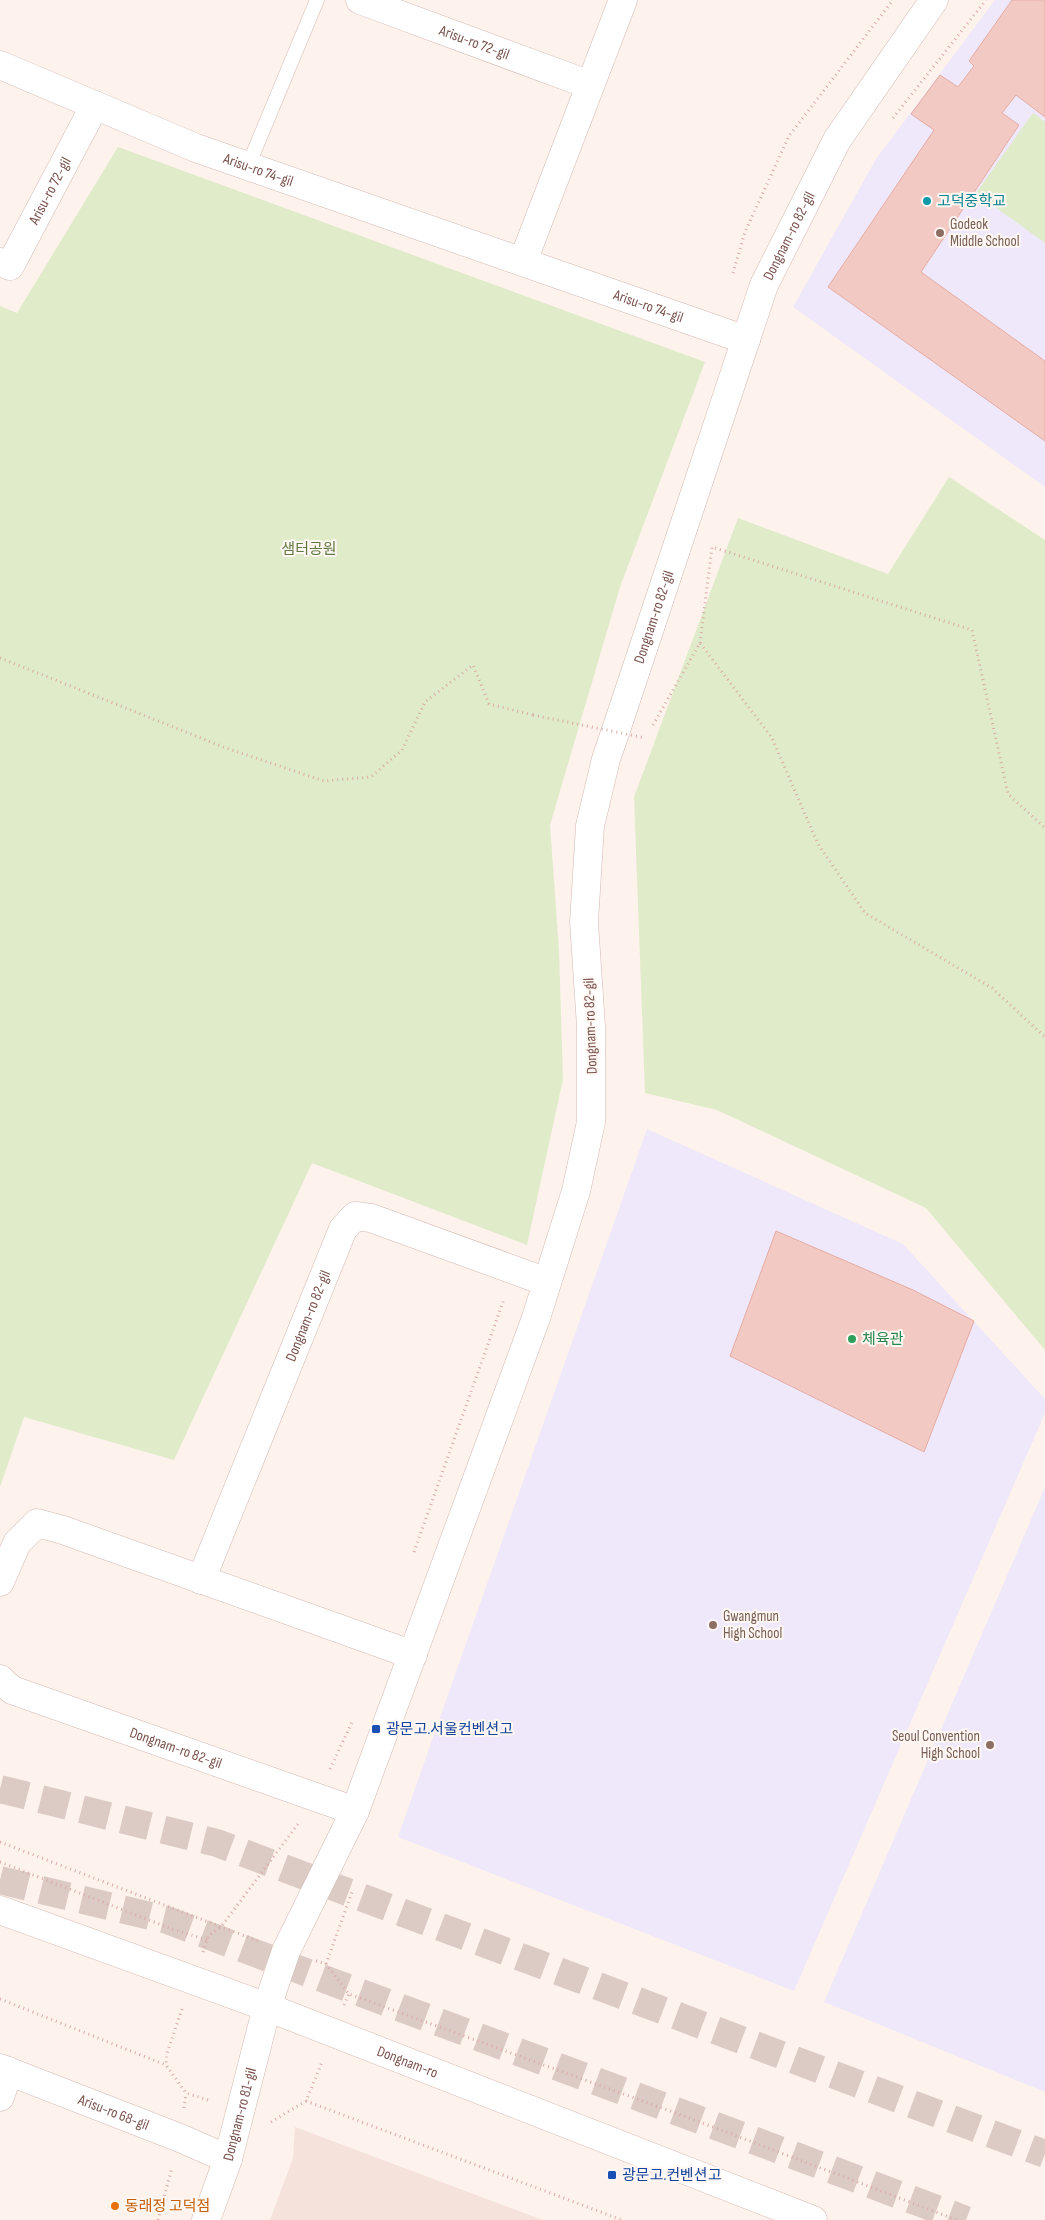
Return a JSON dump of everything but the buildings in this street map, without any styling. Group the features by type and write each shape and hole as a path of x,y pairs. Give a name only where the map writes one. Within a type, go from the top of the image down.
{"street":[{"name":"Arisu-ro 72-gil","path":"360,0 590,85"},
{"path":"523,261 623,0"},
{"name":"Dongnam-ro 82-gil","path":"267,2007 286,1951 355,1811 547,1282 576,1191 591,1122 592,1026 584,922 590,826 606,759 764,286 837,140 934,0"},
{"name":"Arisu-ro 74-gil","path":"0,65 196,148 746,340"},
{"name":"Arisu-ro 72-gil","path":"0,262 10,266 95,105"},
{"name":"Dongnam-ro 82-gil","path":"202,1580 343,1229 355,1216 371,1218 547,1282"},
{"path":"0,1582 17,1543 37,1523 63,1530 413,1655"},
{"name":"Dongnam-ro 82-gil","path":"0,1679 12,1690 355,1811"},
{"name":"Dongnam-ro","path":"0,1910 267,2007 813,2220"},
{"name":"Dongnam-ro 81-gil","path":"206,2220 228,2159 267,2007"},
{"path":"0,2097 5,2070"},
{"name":"Arisu-ro 68-gil","path":"5,2070 180,2138 228,2159"}],"lane":[{"path":"248,166 316,0"}],"path":[{"path":"891,121 986,0"},
{"path":"0,658 226,748 324,781 371,777 402,750 425,702 473,666 489,704 644,738 700,643 712,547 972,630 1008,794 1045,828"},
{"path":"700,643 772,738 818,844 866,913 992,988 1045,1037"},
{"path":"633,739 636,729"},
{"path":"0,1842 221,1927"},
{"path":"0,1862 172,1930 207,1940"},
{"path":"356,1883 326,1964 349,1994 701,2123 956,2220"},
{"path":"0,1999 166,2064 186,2093"},
{"path":"166,2064 167,2053"},
{"path":"268,2130 271,2120 306,2101 622,2220"}],"shaded area":[{"name":"Godeok Middle School","path":"995,0 1045,0 1045,487 793,307 876,159"},
{"name":"Gwangmun High School","path":"647,1129 903,1244 1045,1399 1045,1413 794,1991 398,1837"},
{"name":"Seoul Convention High School","path":"1045,1487 1045,2092 824,2002"},
{"path":"295,2127 543,2220 270,2220 293,2158"}],"green space":[{"path":"1033,113 1045,122 1045,243 976,193"},
{"name":"샘터공원","path":"118,147 705,362 620,587 550,825 559,950 563,1079 527,1245 312,1163 174,1460 24,1417 0,1487 0,306 17,313"},
{"path":"949,477 1045,540 1045,1350 926,1208 717,1110 645,1093 634,797 738,518 888,574"}],"tunnel":[{"path":"0,1789 217,1843 1045,2154"},
{"path":"0,1880 167,1920 966,2220"}],"place":[{"name":"고덕중학교","path":"927,201"},
{"name":"Godeok Middle School","path":"940,233"},
{"name":"체육관","path":"852,1339"},
{"name":"Gwangmun High School","path":"713,1625"},
{"name":"광문고.서울컨벤션고","path":"376,1729"},
{"name":"Seoul Convention High School","path":"990,1745"},
{"name":"광문고.컨벤션고","path":"612,2175"},
{"name":"동래정 고덕점","path":"115,2206"}]}
